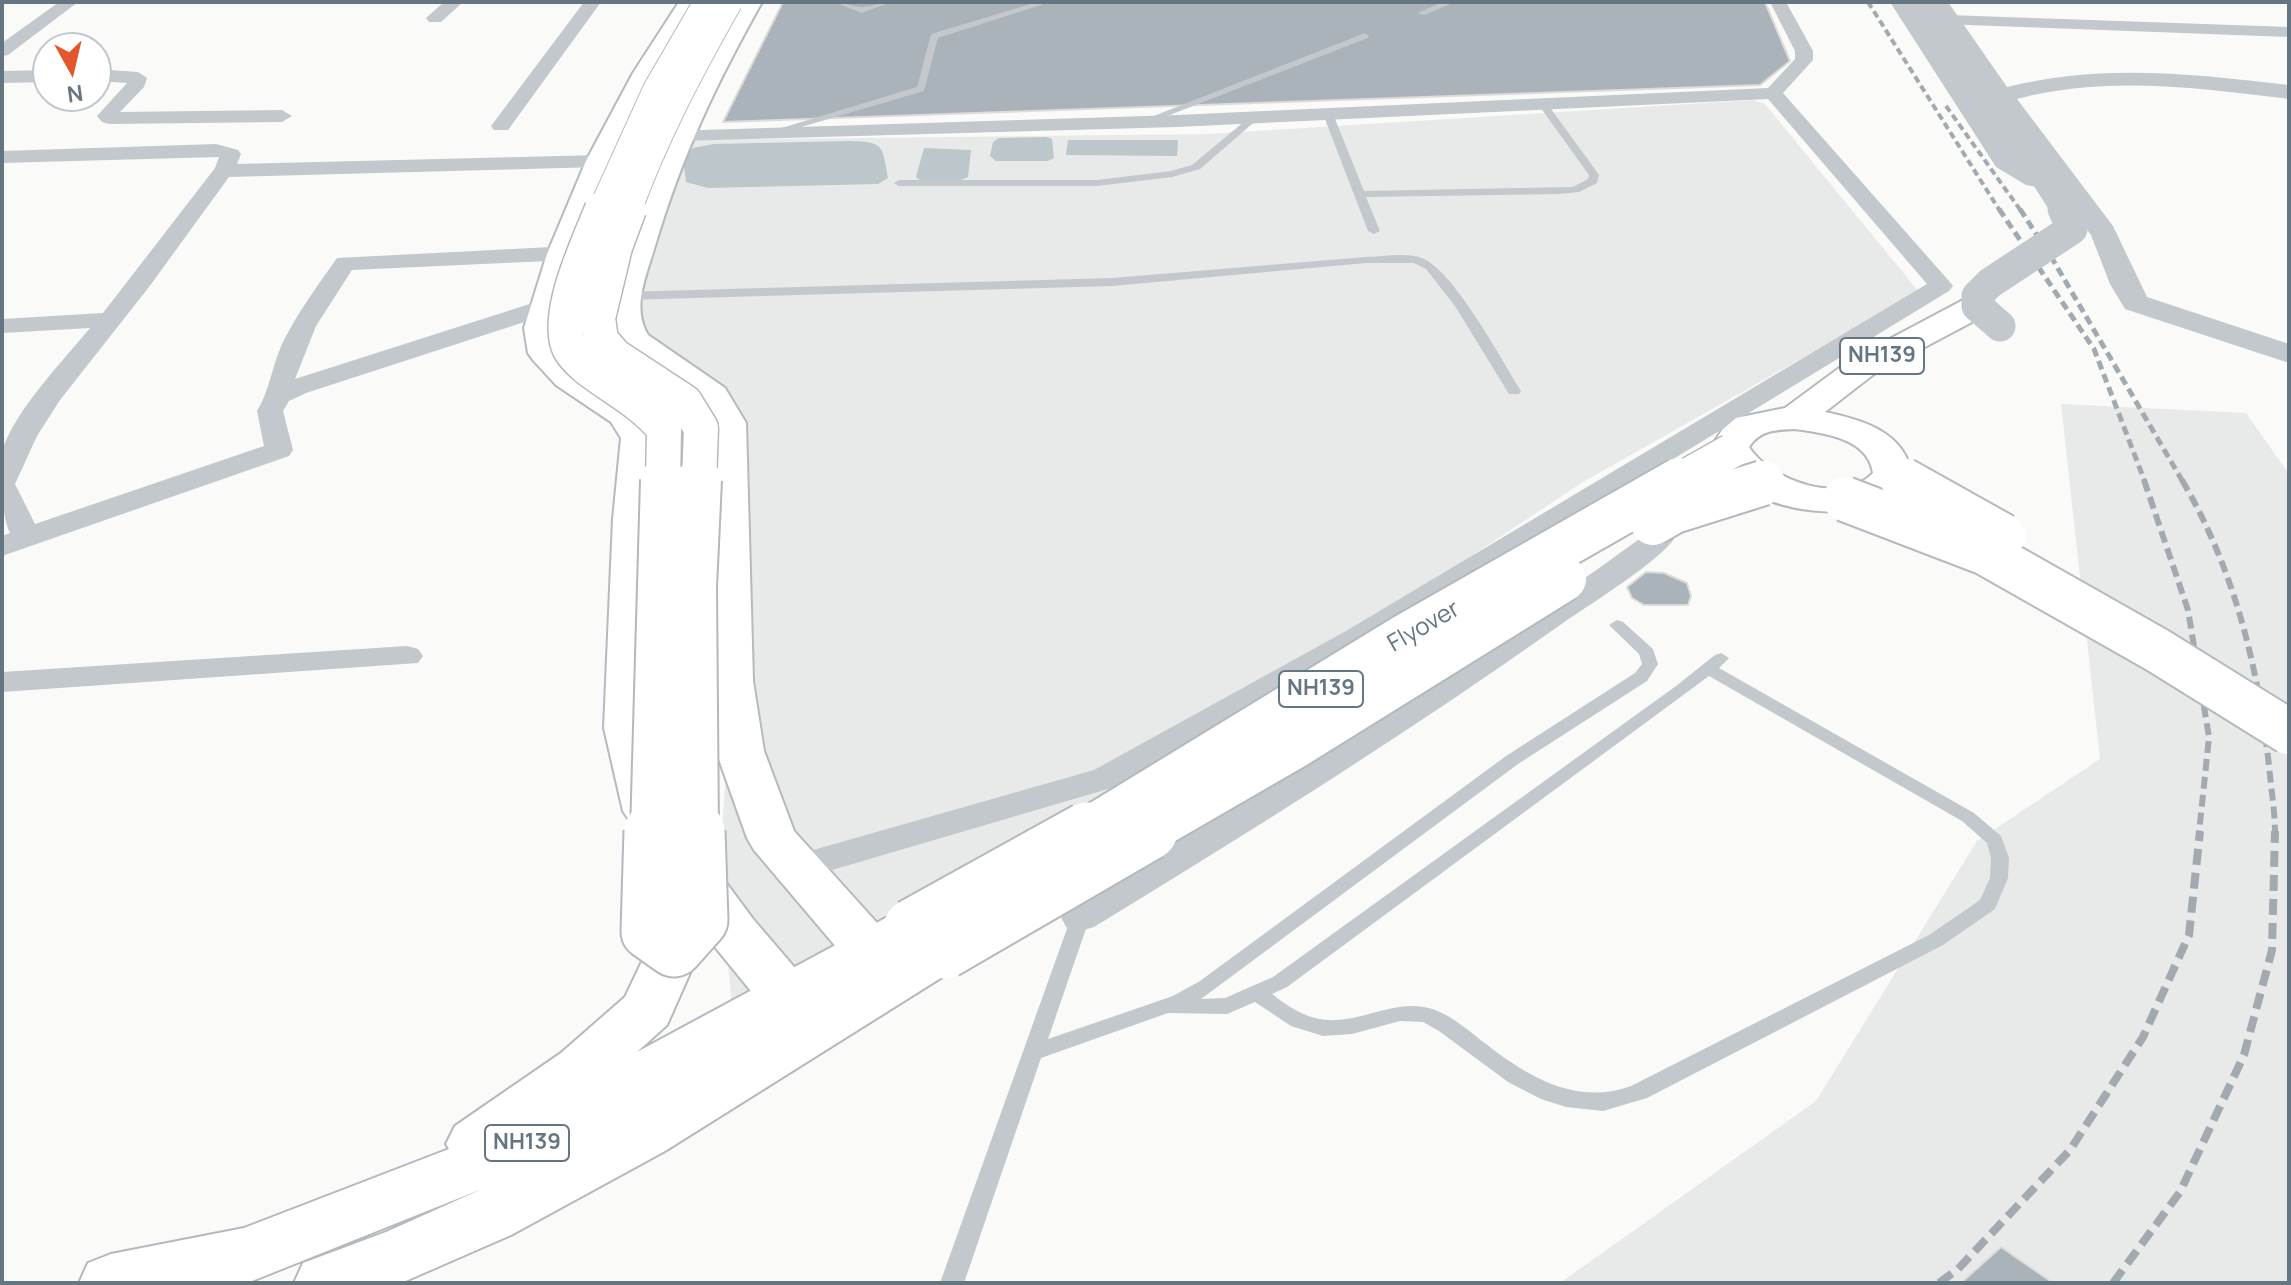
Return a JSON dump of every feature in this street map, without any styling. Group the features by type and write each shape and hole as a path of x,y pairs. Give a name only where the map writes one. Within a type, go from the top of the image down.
{"main road":[{"path":"691,2 646,73 600,161 563,254 541,328 545,353 569,377 625,415 640,438 627,641 627,728 647,810 734,933 799,1013"},
{"path":"674,948 650,931 664,429 650,412 585,365 568,345 566,317 576,278 619,161 663,74 707,2"},
{"path":"421,1216 647,1010 674,948 699,920 694,660 701,428 685,402 615,356 601,340 598,318 615,247 650,151 673,101 729,2"},
{"path":"750,2 705,81 661,177 624,296 624,323 634,341 712,396 728,423 730,681 740,751 772,838 798,867 906,952"},
{"name":"NH139","path":"1812,420 1862,367 1989,316"},
{"name":"Flyover","path":"906,952 1132,806 1407,635 1731,451 1738,431 1761,420 1812,420 1865,436 1888,455 1893,475"},
{"path":"1731,451 1739,466 1763,483 1803,496 1845,499 1986,553 2157,650 2289,732"},
{"path":"1845,499 1878,491 1893,475 2289,698"},
{"name":"Flyover","path":"906,952 1292,748 1674,511 1763,483"},
{"path":"627,641 729,632"},
{"name":"NH139","path":"111,1283 421,1216 517,1149 799,1013 906,952"},
{"name":"NH139","path":"326,1283 398,1258 421,1216"}],"street":[{"path":"2,51 70,2"},
{"path":"435,18 455,2"},
{"path":"501,126 593,2"},
{"path":"679,135 1141,123 1773,93 1804,60 1804,51 1778,2"},
{"path":"1901,2 2005,162 2019,173 2035,179 2068,184"},
{"path":"1920,2 1989,108 2045,179 2072,229 1990,283 1977,296 1989,316"},
{"path":"1942,11 2102,229 2124,286 2136,303 2289,354"},
{"path":"1942,11 2289,32"},
{"path":"2,77 32,76"},
{"path":"112,76 138,78 137,83 112,109"},
{"path":"2002,96 2066,83 2120,80 2211,83 2289,92"},
{"path":"798,867 1106,778 1357,638 1941,286 1773,93"},
{"path":"109,112 109,118 282,116"},
{"path":"2,157 216,150 231,154 224,171 111,320 40,406 14,448 2,484 14,542 279,450 270,411 279,396 282,372 302,328 345,263 638,250"},
{"path":"224,171 600,161"},
{"path":"279,396 317,379 545,307 624,296"},
{"path":"2,326 111,320"},
{"path":"1080,917 1253,813 1552,619 1659,539 1611,484"},
{"path":"2,682 407,656"}],"lane":[{"path":"838,2 862,10 887,2"},
{"path":"770,133 921,89 934,36 1046,2"},
{"path":"1421,13 1451,2"},
{"path":"1141,123 1365,36"},
{"path":"1360,194 1559,191 1587,186 1594,175 1543,104"},
{"path":"1328,114 1374,231"},
{"path":"899,183 1097,183 1172,174 1196,167 1254,118"},
{"path":"624,296 1112,282 1366,260 1416,260 1430,267 1460,304 1514,391"},
{"path":"1031,1053 1163,1008 1207,986 1523,752 1641,677 1650,664 1647,652 1617,625"},
{"path":"1163,1008 1227,1006 1280,982 1715,664 1968,817 1995,840 2000,858 1999,878 1988,904 1936,940 1639,1092 1604,1102 1572,1099 1538,1090 1508,1074 1441,1021 1419,1013 1395,1014 1338,1030 1307,1027 1258,994"},
{"path":"952,1283 1080,917"}],"shaded area":[{"path":"1753,100 1765,104 1919,292 1583,482 779,1015 733,1024 720,859 742,540 715,503 737,407 702,387 637,335 622,275 684,140 1208,134"},
{"path":"999,138 1052,139 1054,158 1048,161 996,161 990,156 993,142"},
{"path":"1068,140 1178,140 1177,156 1066,155"},
{"path":"869,142 879,147 888,178 878,184 708,188 686,182 683,157 693,148 714,144"},
{"path":"924,148 971,150 968,177 958,181 921,181 916,177"},
{"path":"2061,404 2246,413 2289,474 2289,1283 1560,1283 1816,1101 1977,841 2100,759"}],"building":[{"path":"783,2 1765,2 1790,61 1760,85 723,122"},
{"path":"1646,572 1664,573 1687,583 1691,596 1688,605 1644,605 1632,598 1627,587"},
{"path":"2001,1247 2053,1283 1961,1283"}],"railway":[{"path":"1868,2 2000,211"},
{"path":"1946,106 2021,211"},
{"path":"1999,209 2094,349 2145,482"},
{"path":"2020,209 2183,482"},
{"path":"2144,480 2188,610 2209,737 2199,833"},
{"path":"2182,480 2216,548 2241,618 2264,728 2275,832"},
{"path":"1939,1283 1958,1269 2070,1150 2143,1037 2189,935 2200,831"},
{"path":"2113,1283 2180,1192 2244,1055 2272,950 2275,832"}]}
